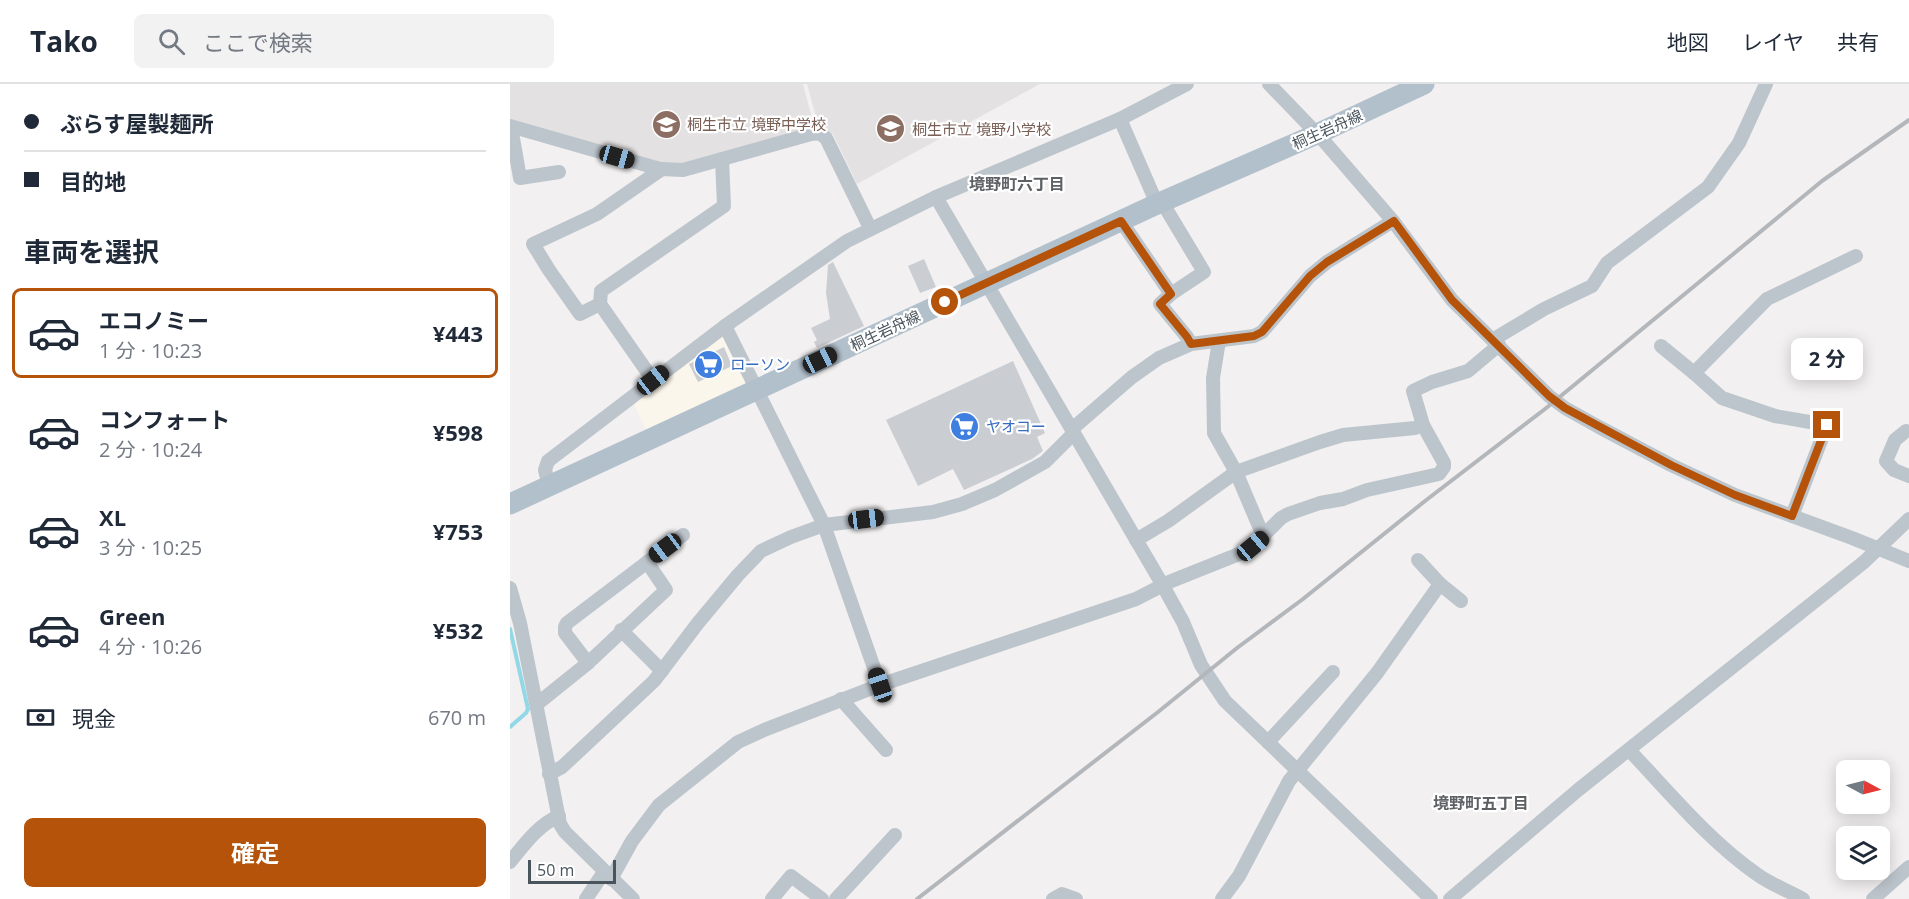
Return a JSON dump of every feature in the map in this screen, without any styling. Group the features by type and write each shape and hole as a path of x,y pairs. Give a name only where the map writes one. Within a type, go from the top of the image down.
{"main road":[{"name":"桐生岩舟線","path":"510,504 1160,203 1424,84"}],"street":[{"path":"549,486 545,470 548,461 725,326 847,241 936,197 1120,119 1187,84"},
{"path":"1269,84 1394,221 1452,300 1497,342 1549,396 1565,408 1671,465 1735,495 1909,561"},
{"path":"586,899 608,875 659,805 738,742 841,699 1136,599 1162,584 1239,554 1264,538 1281,518 1288,514 1367,490 1439,474 1444,463 1423,425 1413,391 1432,381 1468,371 1497,342 1544,309 1592,286 1607,263 1707,187 1739,143 1766,84"},
{"path":"1120,119 1160,203 1204,272 1160,304 1191,344"},
{"path":"559,172 520,178 510,127 662,169 683,170 819,133 826,138 870,228"},
{"path":"653,380 600,304 601,291 724,206 722,159"},
{"path":"600,304 580,314 533,244 597,214 662,169"},
{"path":"936,197 1162,584 1183,622 1201,665 1215,687 1225,701 1431,899"},
{"path":"1121,221 1171,294"},
{"path":"549,774 561,767 654,681 731,583 761,551 824,525 933,512 962,504 995,490 1045,462 1073,431 1132,376 1159,358 1191,344 1254,336 1262,332 1310,276 1327,262 1394,221"},
{"path":"1694,373 1767,299 1856,256"},
{"path":"725,326 824,525 880,685"},
{"path":"1220,341 1213,378 1214,433 1236,472 1264,538"},
{"path":"1661,346 1722,398 1775,417 1827,425 1792,516"},
{"path":"1136,540 1168,521 1236,472 1343,435 1414,428 1423,425"},
{"path":"1906,431 1895,440 1886,461 1894,470 1909,476"},
{"path":"1450,899 1578,790 1864,562 1909,519"},
{"path":"588,663 565,633 567,623 682,535"},
{"path":"1418,560 1440,584 1461,601"},
{"path":"537,704 588,663 666,590 647,562"},
{"path":"1222,899 1239,876 1289,781 1377,673 1440,584"},
{"path":"510,588 520,623 558,816 565,832 633,899"},
{"path":"621,630 662,670"},
{"path":"1268,741 1334,672"},
{"path":"841,699 886,750"},
{"path":"1629,750 1735,858 1761,877 1803,899"},
{"path":"510,862 537,830 558,816"},
{"path":"836,899 895,835"},
{"path":"1873,899 1909,867"},
{"path":"772,899 791,876 822,899"},
{"path":"1053,899 1062,894 1076,899"}],"shaded area":[{"name":"桐生市立 境野中学校","path":"510,84 803,84 814,126 681,164 662,165 510,121"},
{"name":"桐生市立 境野小学校","path":"807,84 1040,84 857,184 833,134 818,124"},
{"path":"723,335 746,383 646,430 634,404"}],"building":[{"path":"924,259 936,287 920,293 908,266"},
{"path":"833,262 864,326 817,348 814,342 817,340 811,328 830,319 826,293 828,265"},
{"path":"724,347 732,366 698,382 689,364"},
{"name":"ヤオコー","path":"1013,361 1045,433 1037,437 1043,451 1032,459 964,490 953,469 918,486 886,420"}],"waterway":[{"path":"510,629 528,709 510,727"}],"railway":[{"path":"917,899 1545,409 1822,181 1909,120"}],"place":[{"name":"桐生市立 境野中学校","path":"666,124"},
{"name":"桐生市立 境野小学校","path":"891,129"},
{"name":"ローソン","path":"709,364"},
{"name":"ヤオコー","path":"965,426"}],"district":[{"name":"境野町六丁目","path":"1017,184"},
{"name":"境野町五丁目","path":"1481,803"}],"route":[{"path":"945,302 1121,221 1171,294 1160,304 1191,344 1254,336 1262,332 1310,276 1327,262 1394,221 1452,300 1549,396 1565,408 1671,465 1735,495 1792,516 1827,425"}]}
